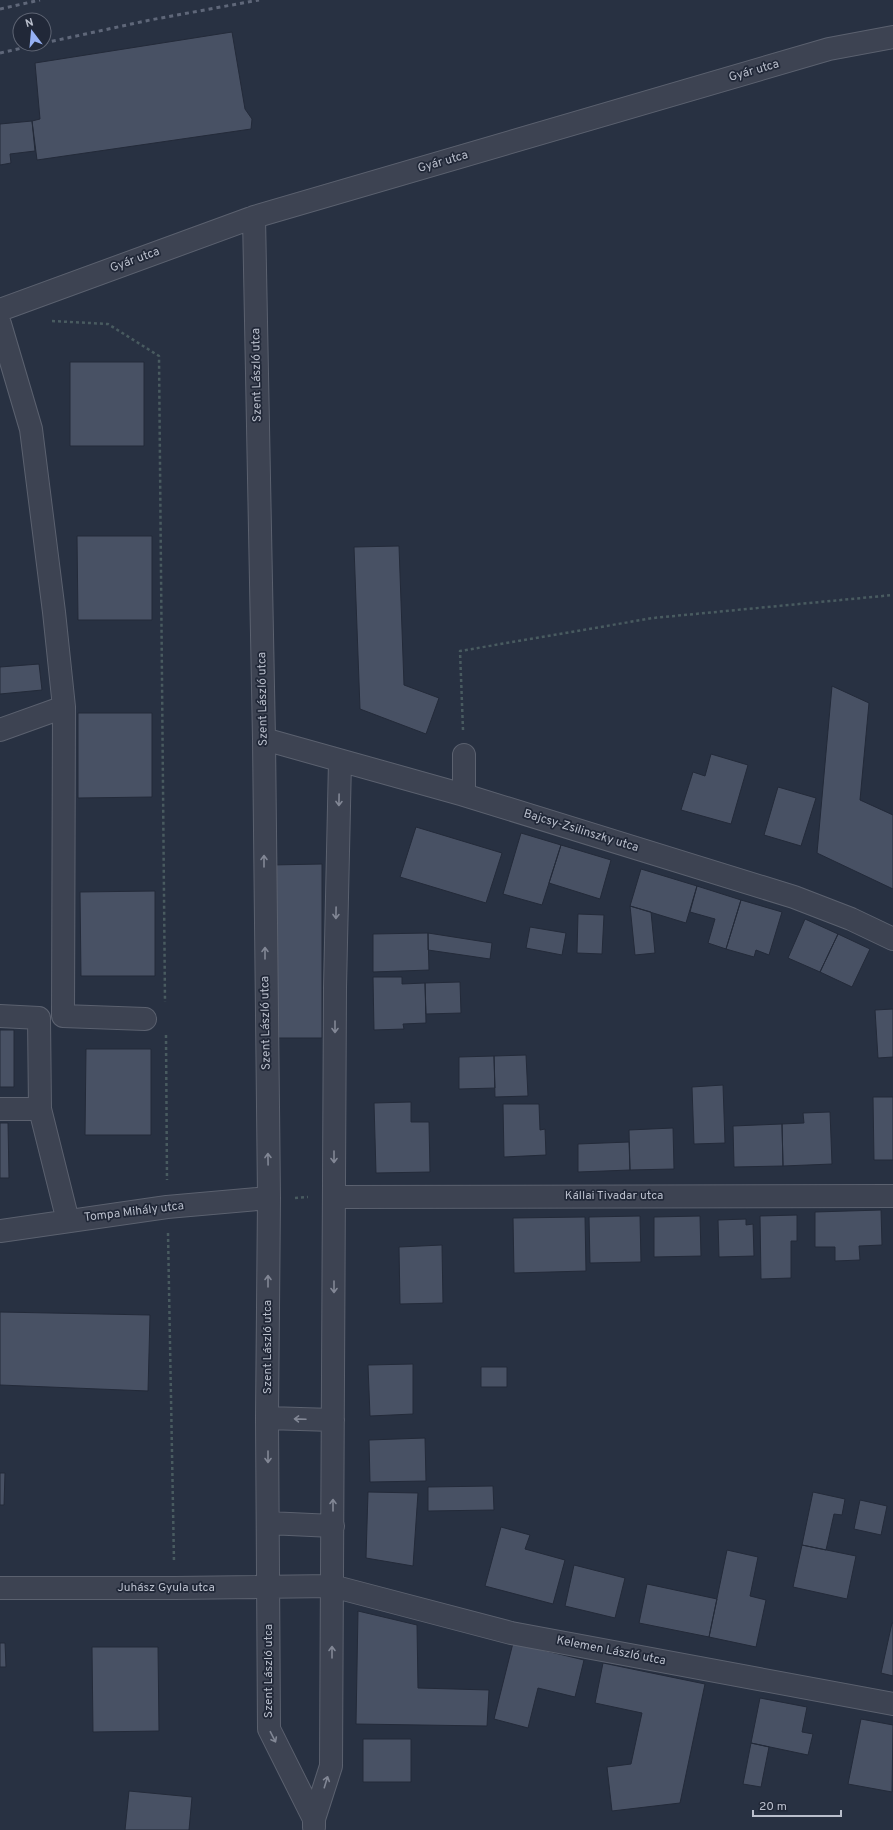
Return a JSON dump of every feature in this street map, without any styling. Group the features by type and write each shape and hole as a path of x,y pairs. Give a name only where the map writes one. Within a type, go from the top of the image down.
{"street":[{"name":"Gyár utca","path":"0,310 254,217 829,49 893,37"},
{"name":"Szent László utca","path":"254,217 264,739 268,1198 269,1729 314,1824"},
{"path":"0,324 31,429 54,612 64,707 63,1016"},
{"path":"0,730 64,707"},
{"name":"Bajcsy-Zsilinszky utca","path":"264,739 464,795 794,897 851,919 893,940"},
{"path":"464,755 464,795"},
{"name":"Szent László utca","path":"314,1824 331,1766 335,988 340,761"},
{"path":"0,1016 39,1018 63,1016 145,1019"},
{"path":"39,1018 40,1109 68,1221"},
{"path":"0,1110 40,1109"},
{"name":"Kállai Tivadar utca","path":"334,1197 893,1196"},
{"name":"Tompa Mihály utca","path":"0,1231 167,1207 268,1198"},
{"path":"268,1418 333,1420"},
{"path":"268,1523 333,1526"},
{"name":"Juhász Gyula utca","path":"0,1588 332,1586"},
{"name":"Kelemen László utca","path":"332,1586 511,1632 893,1704"}],"path":[{"path":"49,321 108,324 159,356 165,1008"},
{"path":"464,755 460,652 653,618 893,595"},
{"path":"166,1032 167,1207 174,1588"},
{"path":"268,1198 334,1197"}],"building":[{"path":"232,32 245,109 252,119 251,129 37,160 32,121 40,119 35,63"},
{"path":"32,121 35,151 10,154 11,163 0,165 0,124"},
{"path":"70,362 144,362 144,446 70,446"},
{"path":"77,536 152,536 152,620 78,620"},
{"path":"399,546 404,685 439,698 426,734 360,709 354,547"},
{"path":"39,664 42,690 0,694 0,667"},
{"path":"832,686 869,703 860,800 893,815 893,889 817,853"},
{"path":"78,713 152,713 152,797 78,798"},
{"path":"711,754 748,765 731,824 681,810 693,772 705,776"},
{"path":"778,787 816,798 801,846 764,835"},
{"path":"416,827 502,853 486,903 400,877"},
{"path":"521,833 561,845 542,905 503,894"},
{"path":"561,845 611,860 600,899 549,883"},
{"path":"322,864 322,1038 271,1038 271,865"},
{"path":"641,869 697,886 686,923 630,906"},
{"path":"697,886 741,900 726,949 708,943 715,919 690,912"},
{"path":"155,891 155,976 81,976 80,892"},
{"path":"741,900 782,912 769,955 756,950 754,957 726,949"},
{"path":"630,906 651,912 655,953 635,955"},
{"path":"578,914 604,915 602,954 577,953"},
{"path":"805,919 838,934 820,972 788,958"},
{"path":"530,927 566,933 562,955 526,948"},
{"path":"428,933 492,943 490,959 428,950"},
{"path":"428,933 429,970 373,972 373,934"},
{"path":"838,934 870,949 852,987 820,972"},
{"path":"373,977 402,977 402,984 425,983 426,1023 403,1024 404,1029 374,1030"},
{"path":"460,982 461,1013 426,1014 425,983"},
{"path":"893,1009 893,1057 878,1058 875,1010"},
{"path":"0,1030 14,1030 14,1087 0,1087"},
{"path":"86,1049 151,1049 151,1135 85,1135"},
{"path":"526,1055 528,1096 495,1097 494,1056"},
{"path":"494,1056 495,1088 459,1089 459,1057"},
{"path":"723,1085 725,1143 694,1144 692,1087"},
{"path":"873,1097 893,1097 893,1160 874,1160"},
{"path":"411,1102 411,1122 429,1122 430,1172 376,1173 374,1103"},
{"path":"503,1104 539,1104 540,1130 545,1129 546,1155 504,1157"},
{"path":"830,1112 832,1164 783,1166 782,1124 804,1123 803,1113"},
{"path":"0,1123 8,1123 9,1178 0,1178"},
{"path":"782,1124 783,1166 734,1167 733,1126"},
{"path":"673,1128 674,1169 630,1170 629,1130"},
{"path":"629,1142 630,1170 578,1172 578,1144"},
{"path":"881,1210 882,1245 859,1246 860,1260 835,1261 835,1247 815,1247 815,1212"},
{"path":"797,1215 797,1241 791,1241 791,1278 761,1279 760,1216"},
{"path":"640,1216 641,1262 590,1263 589,1217"},
{"path":"700,1216 701,1256 654,1257 654,1217"},
{"path":"585,1217 586,1271 514,1273 513,1218"},
{"path":"746,1219 746,1225 753,1224 754,1256 719,1257 718,1220"},
{"path":"442,1245 443,1303 400,1304 399,1247"},
{"path":"0,1312 150,1315 148,1391 0,1385"},
{"path":"413,1364 413,1414 370,1416 368,1365"},
{"path":"481,1367 507,1367 507,1387 481,1387"},
{"path":"425,1438 426,1481 370,1482 369,1440"},
{"path":"0,1473 5,1473 4,1505 0,1505"},
{"path":"493,1486 494,1510 428,1511 428,1487"},
{"path":"368,1492 418,1493 413,1566 366,1558"},
{"path":"813,1492 845,1499 842,1515 834,1514 826,1550 802,1545"},
{"path":"860,1500 887,1506 881,1535 854,1529"},
{"path":"501,1527 530,1535 525,1549 565,1560 553,1604 485,1586"},
{"path":"802,1545 856,1556 847,1599 793,1587"},
{"path":"727,1550 758,1557 750,1596 766,1600 756,1647 709,1637"},
{"path":"574,1565 625,1578 615,1618 565,1606"},
{"path":"647,1584 717,1599 709,1637 639,1623"},
{"path":"358,1611 417,1625 418,1688 489,1690 487,1726 356,1724"},
{"path":"893,1623 893,1676 881,1673"},
{"path":"0,1643 5,1643 6,1667 0,1667"},
{"path":"513,1643 584,1660 575,1697 538,1688 528,1728 494,1719"},
{"path":"92,1647 158,1647 159,1731 93,1732"},
{"path":"603,1663 705,1684 680,1803 612,1811 607,1767 631,1764 642,1713 595,1703"},
{"path":"760,1698 807,1707 802,1732 813,1734 808,1755 751,1743"},
{"path":"861,1719 893,1725 892,1792 848,1784"},
{"path":"363,1739 411,1739 411,1782 363,1782"},
{"path":"751,1743 769,1747 761,1787 743,1784"},
{"path":"129,1791 192,1797 189,1830 125,1830"}],"railway":[{"path":"0,9 40,0"},
{"path":"52,41 150,20 259,0"},
{"path":"0,53 12,50"}]}
